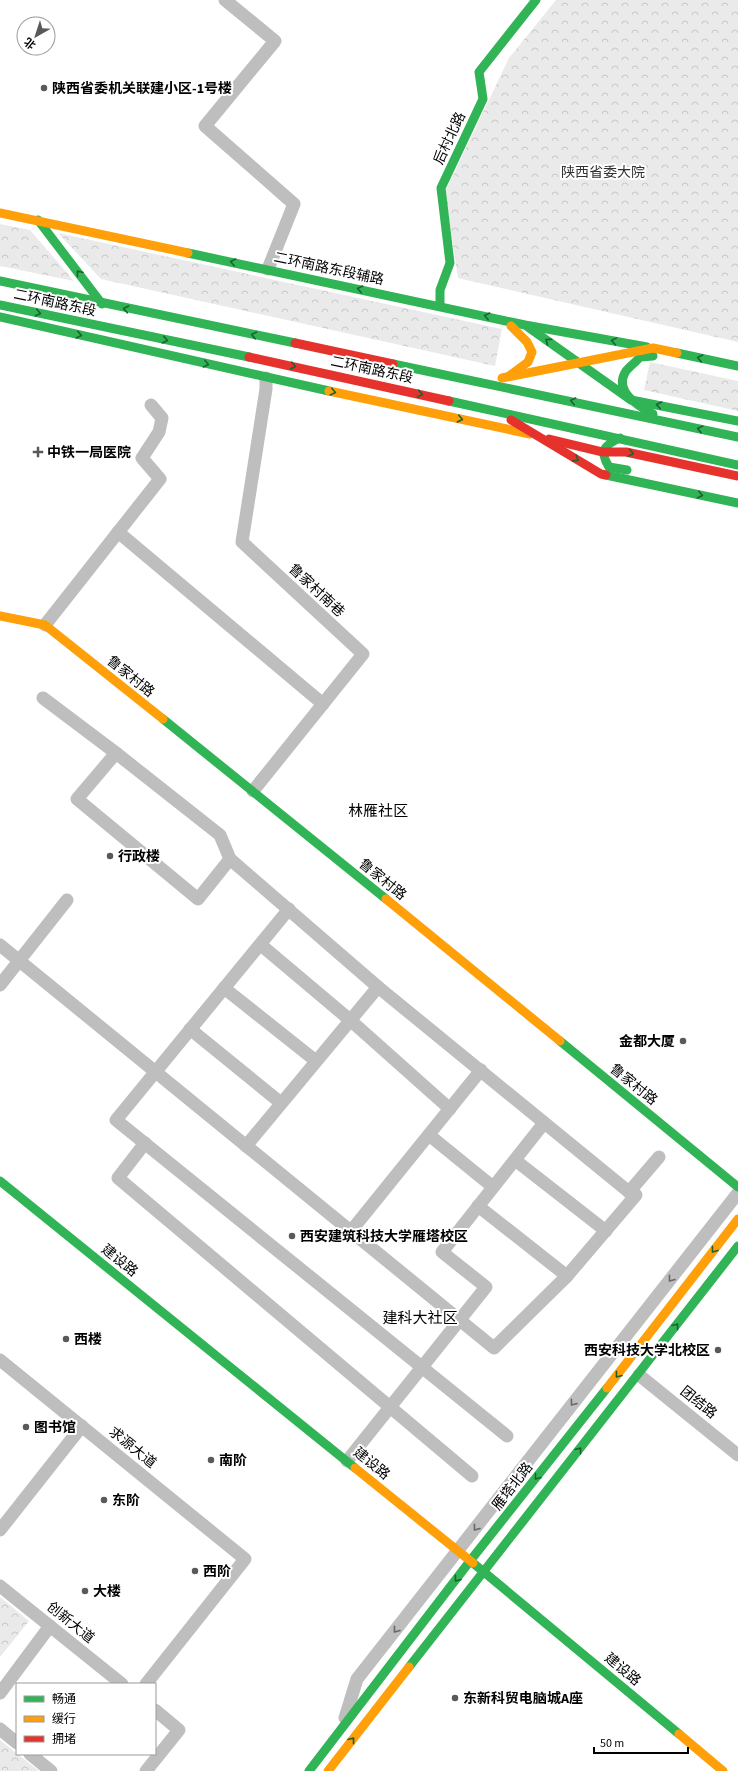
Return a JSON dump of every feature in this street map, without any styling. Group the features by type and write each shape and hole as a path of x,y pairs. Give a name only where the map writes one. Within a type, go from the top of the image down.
{"main road":[{"name":"后村北路","path":"440,306 440,290 450,263 441,188 483,99 479,72 536,0"},
{"name":"二环南路东段辅路","path":"0,213 525,325 653,348 738,366"},
{"path":"38,220 102,304"},
{"path":"0,281 102,304 438,373 738,437"},
{"name":"二环南路东段","path":"0,305 494,410 738,465"},
{"path":"0,317 266,378 538,436 603,452 626,452 738,476"},
{"path":"503,320 518,331 532,352 528,362 504,377"},
{"path":"525,325 631,400 667,421"},
{"path":"504,377 653,348"},
{"path":"738,374 651,356 640,357 625,373 622,383 631,400 738,421"},
{"path":"438,373 465,370 504,377 630,405 648,411"},
{"path":"494,410 601,474 738,503"},
{"path":"538,436 620,438"},
{"path":"620,438 611,441 603,452 604,459 610,466 670,479"},
{"name":"鲁家村路","path":"0,616 45,625 253,791 738,1187"},
{"name":"建设路","path":"0,1181 483,1571 723,1771"},
{"name":"雁塔北路","path":"309,1771 342,1730 470,1561 626,1364 738,1219"},
{"path":"328,1771 483,1571 639,1375 738,1246"}],"street":[{"path":"225,0 275,41 205,126 294,204 268,269"},
{"name":"鲁家村南巷","path":"253,791 363,654 242,542 266,389 266,378"},
{"path":"45,625 160,479 142,458 159,432 162,418 151,405"},
{"path":"118,532 323,704"},
{"path":"0,945 494,1348 567,1276 636,1195 629,1192 378,986 230,859 220,835 43,698"},
{"path":"116,753 77,800 198,899 230,859"},
{"path":"0,985 67,900"},
{"path":"289,909 116,1120 508,1436"},
{"path":"261,945 350,1020 450,1108"},
{"path":"246,1146 378,986"},
{"path":"224,988 316,1061"},
{"path":"190,1029 281,1103"},
{"path":"351,1231 481,1070"},
{"path":"347,1461 486,1288 442,1252 544,1122"},
{"path":"429,1135 493,1187"},
{"path":"145,1144 118,1178 472,1476"},
{"path":"629,1192 659,1157"},
{"path":"514,1160 606,1231"},
{"path":"342,1730 357,1679 738,1193"},
{"path":"478,1206 567,1276"},
{"name":"求源大道","path":"0,1360 245,1559 147,1683"},
{"name":"团结路","path":"639,1375 738,1455"},
{"path":"0,1530 82,1426"},
{"name":"创新大道","path":"0,1586 121,1683"},
{"path":"0,1692 50,1626"},
{"path":"146,1771 179,1730 156,1711"},
{"path":"0,1729 16,1742"},
{"path":"31,1755 51,1771"}],"green space":[{"name":"陕西省委大院","path":"556,0 738,0 738,342 458,278 445,192 509,58"},
{"path":"0,224 30,230 74,281 0,266"},
{"path":"58,233 502,329 495,366 101,279"},
{"path":"650,362 738,381 738,411 644,390"},
{"path":"0,1597 29,1621 0,1657"},
{"path":"0,1740 16,1753 16,1755 19,1755 39,1771 0,1771"}],"traffic: fast":[{"path":"440,306 440,290 450,263 441,188 483,99 479,72 536,0"},
{"path":"38,220 102,304"},
{"path":"188,253 525,325 647,347"},
{"path":"0,281 295,343"},
{"path":"0,305 249,357"},
{"path":"0,317 329,391"},
{"path":"528,327 631,400 738,421"},
{"path":"677,353 738,366"},
{"path":"653,356 640,357 626,371 623,378 623,385 629,397 641,407 653,414"},
{"path":"393,364 738,437"},
{"path":"449,401 738,465"},
{"path":"620,438 607,446 604,457 609,467 627,470"},
{"path":"606,475 738,503"},
{"path":"163,719 386,899"},
{"path":"560,1041 738,1187"},
{"path":"0,1181 355,1468"},
{"path":"409,1667 738,1246"},
{"path":"309,1771 470,1561 607,1388"},
{"path":"473,1563 679,1734"}],"traffic: slow":[{"path":"0,213 188,253"},
{"path":"509,376 528,362 532,352 527,342 511,326"},
{"path":"502,378 653,348 677,353"},
{"path":"329,391 530,434"},
{"path":"0,616 45,625 163,719"},
{"path":"386,899 560,1041"},
{"path":"607,1388 738,1219"},
{"path":"355,1468 473,1563"},
{"path":"328,1771 409,1667"},
{"path":"679,1734 723,1771"}],"traffic: jam":[{"path":"295,343 393,364"},
{"path":"249,357 449,401"},
{"path":"511,420 601,474 606,475"},
{"path":"549,439 603,452 626,452 738,476"}],"place":[{"name":"陕西省委机关联建小区-1号楼","path":"44,88"},
{"name":"中铁一局医院","path":"38,452"},
{"name":"行政楼","path":"110,856"},
{"name":"金都大厦","path":"683,1041"},
{"name":"西安建筑科技大学雁塔校区","path":"292,1236"},
{"name":"西楼","path":"66,1339"},
{"name":"西安科技大学北校区","path":"718,1350"},
{"name":"图书馆","path":"26,1427"},
{"name":"南阶","path":"211,1460"},
{"name":"东阶","path":"104,1500"},
{"name":"西阶","path":"195,1571"},
{"name":"大楼","path":"85,1591"},
{"name":"东新科贸电脑城A座","path":"455,1698"}],"district":[{"name":"林雁社区","path":"378,811"},
{"name":"建科大社区","path":"420,1318"}]}
